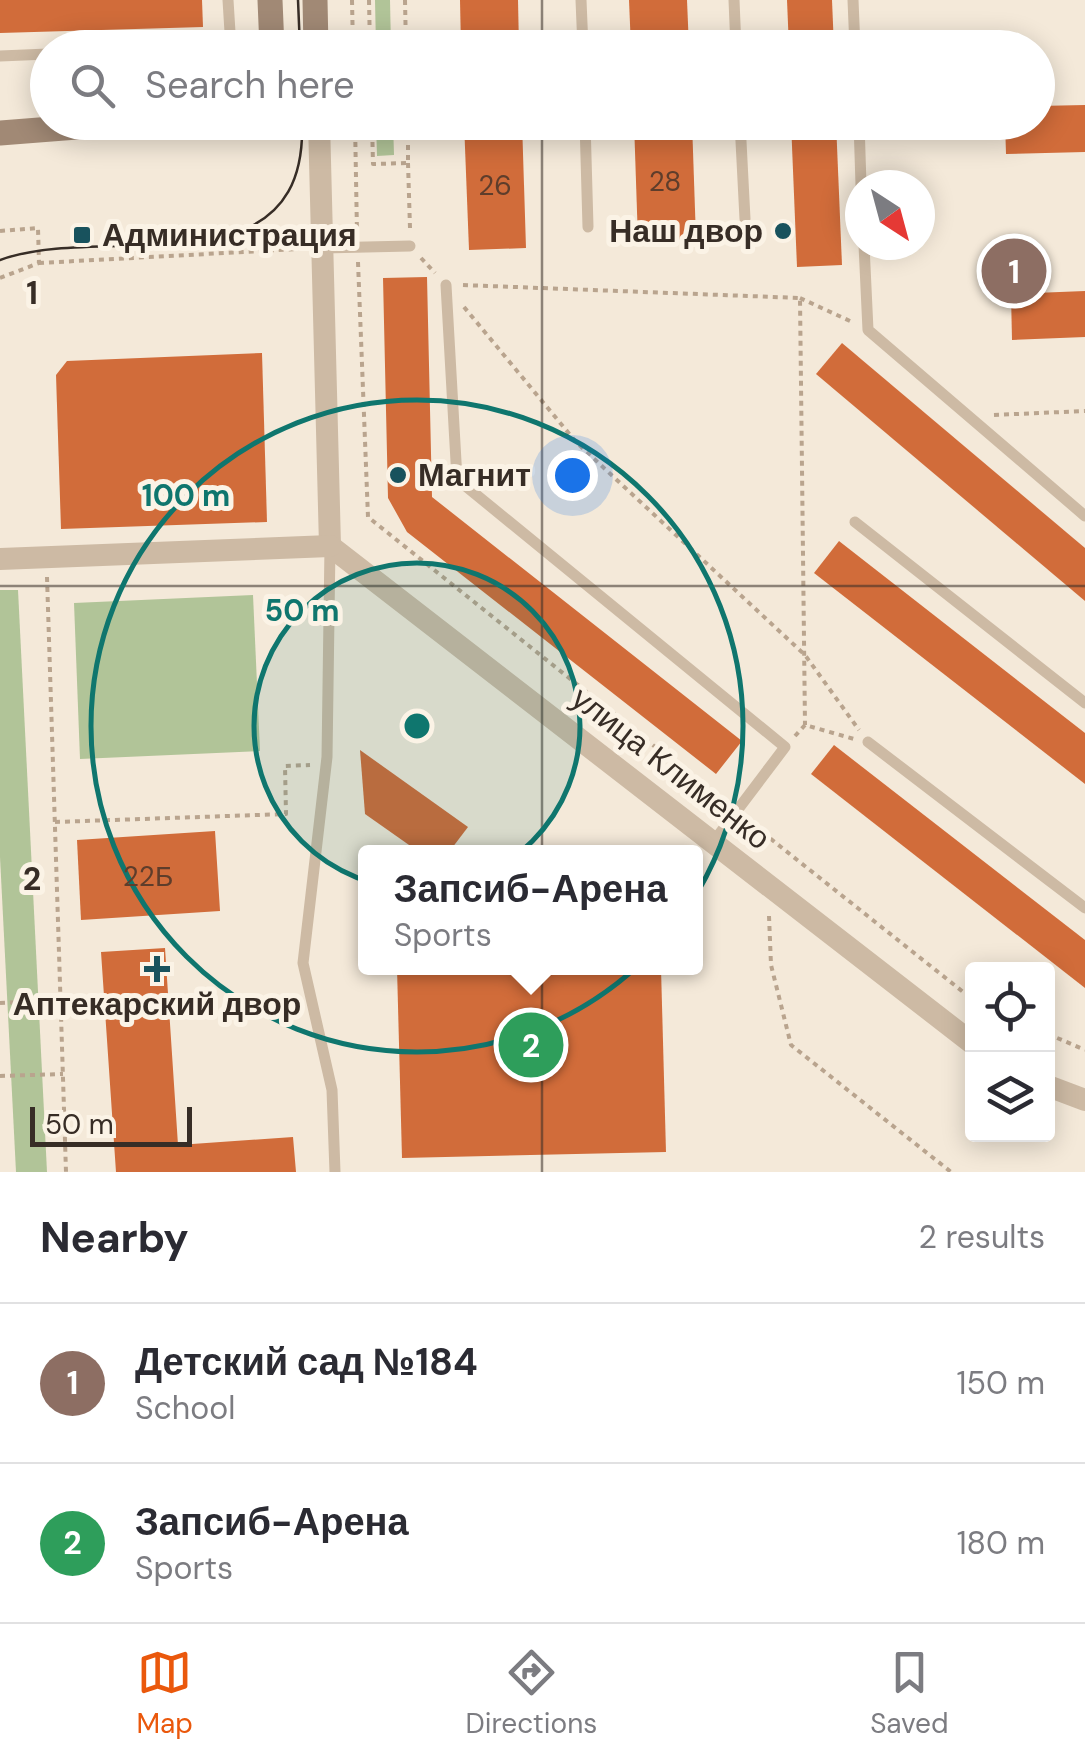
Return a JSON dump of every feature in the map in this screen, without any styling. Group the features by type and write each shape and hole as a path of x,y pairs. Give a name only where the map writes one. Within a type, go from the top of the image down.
{"street":[{"path":"270,0 271,30"},
{"path":"315,0 316,30"},
{"path":"0,133 30,131"},
{"path":"0,559 330,546 322,248 315,140"},
{"name":"улица Клименко","path":"330,546 965,1039"},
{"path":"1055,1089 1085,1100"}],"lane":[{"path":"228,0 230,30"},
{"path":"581,0 582,30"},
{"path":"734,0 735,30"},
{"path":"853,0 854,30"},
{"path":"0,56 30,55"},
{"path":"586,140 588,227"},
{"path":"741,140 745,218"},
{"path":"859,140 861,170"},
{"path":"322,248 410,246"},
{"path":"865,260 868,330 1085,516"},
{"path":"446,284 457,479 786,747 714,841"},
{"path":"854,522 1085,703"},
{"path":"330,546 326,764 302,963 332,1090 335,1172"},
{"path":"868,742 1085,908"}],"path":[{"path":"352,0 353,30"},
{"path":"369,0 370,30"},
{"path":"405,0 406,30"},
{"path":"355,140 368,517 965,993"},
{"path":"372,140 373,164"},
{"path":"408,140 410,246 576,442 805,656 868,742"},
{"path":"356,164 408,164"},
{"path":"0,231 38,228 39,263"},
{"path":"0,278 39,263 322,248"},
{"path":"446,284 800,298 868,330"},
{"path":"786,747 805,725 800,298"},
{"path":"970,417 1085,410"},
{"path":"46,557 66,1172"},
{"path":"805,725 868,742"},
{"path":"55,822 286,814 285,766 326,764"},
{"path":"768,885 770,965 792,1045 951,1172"},
{"path":"0,1002 60,1000"},
{"path":"1055,1037 1085,1050"},
{"path":"0,1076 63,1074"}],"green space":[{"path":"375,0 390,0 391,30 376,30"},
{"path":"377,140 394,140 394,155 377,156"},
{"path":"0,590 18,590 47,1172 16,1172 0,857"},
{"path":"253,595 260,751 80,759 74,603"}],"building":[{"path":"0,0 202,0 203,27 0,33"},
{"path":"460,0 518,0 519,30 461,30"},
{"path":"629,0 687,0 688,30 630,30"},
{"path":"787,0 832,0 833,30 788,30"},
{"path":"1085,105 1085,152 1006,154 1006,140 1055,140 1055,106"},
{"path":"465,140 523,140 526,248 469,250"},
{"path":"635,140 693,140 696,239 638,241"},
{"path":"792,140 837,140 842,265 797,267"},
{"path":"427,277 432,497 742,741 716,774 407,532 388,498 383,278"},
{"path":"1085,291 1085,337 1012,340 1011,294"},
{"path":"842,343 1085,548 1085,601 816,374"},
{"path":"262,353 267,522 61,529 56,375 67,361"},
{"path":"839,541 1085,733 1085,784 814,573"},
{"path":"834,745 1085,940 1085,988 1055,962 811,774"},
{"path":"360,750 468,827 454,845 409,845 365,814"},
{"path":"215,831 220,911 81,920 77,840"},
{"path":"165,948 178,1145 293,1137 296,1172 116,1172 101,952"},
{"path":"397,975 661,975 666,1152 402,1158"}],"tram line":[{"path":"298,0 299,30"},
{"path":"0,260 44,250 193,242 237,232 272,212 295,177 300,140"}],"place":[{"name":"Наш двор","path":"783,231"},
{"name":"Администрация","path":"82,235"},
{"name":"Детский сад №184","path":"1014,271"},
{"name":"Магнит","path":"398,475"},
{"name":"Аптекарский двор","path":"157,969"},
{"name":"Запсиб-Арена","path":"531,1045"}]}
